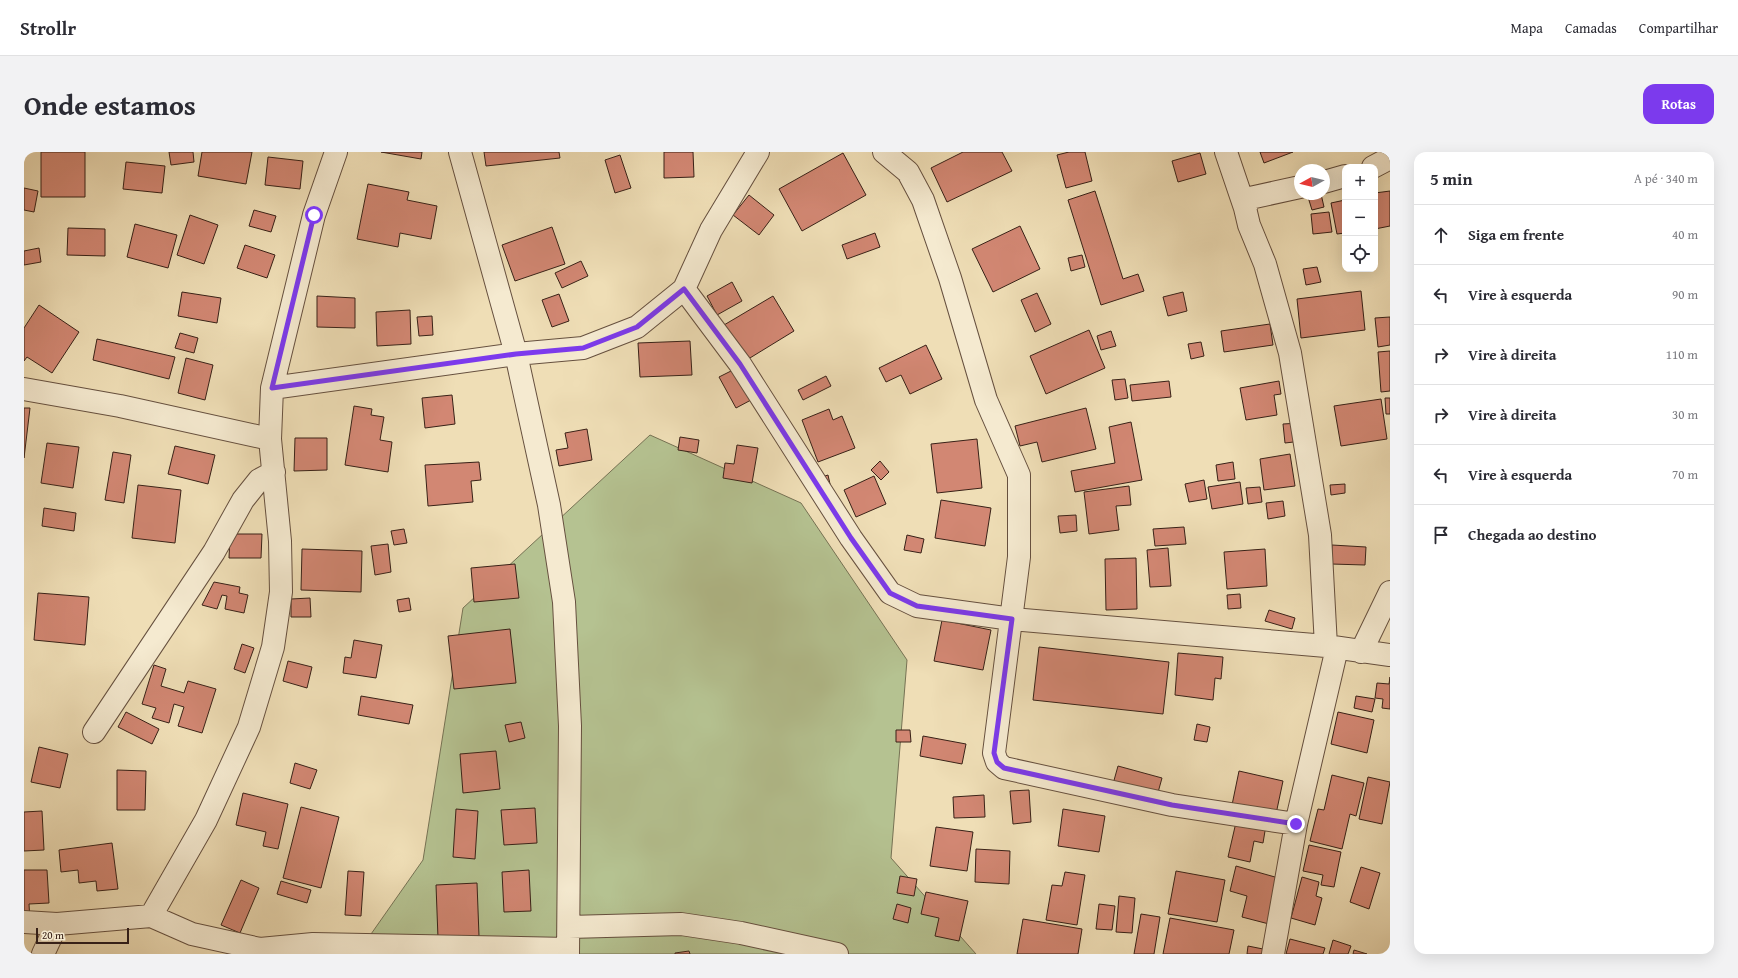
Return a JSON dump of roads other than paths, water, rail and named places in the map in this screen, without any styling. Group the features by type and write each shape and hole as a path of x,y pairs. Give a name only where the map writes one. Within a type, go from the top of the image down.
{"street":[{"path":"151,916 206,820 249,727 273,647 281,592 280,542 270,439 272,388 314,215 336,152"},
{"path":"24,922 58,924 151,916 192,934 260,949 313,944 568,952 570,726 564,602 549,505 516,354 460,152"},
{"path":"272,388 516,354 583,348 637,327 684,289 711,230 758,152"},
{"path":"884,152 908,172 923,200 950,278 986,400 1019,474 1019,557 994,753 997,762 1004,768 1172,805 1296,824"},
{"path":"1226,152 1245,208 1249,225 1265,264 1290,353 1320,535 1332,647 1296,824 1273,954"},
{"path":"1378,164 1390,158"},
{"path":"1330,180 1342,177"},
{"path":"1245,208 1250,198 1294,188"},
{"path":"684,289 740,364 851,538 890,593 917,606 1012,619 1332,647 1390,655"},
{"path":"24,389 120,406 270,439"},
{"path":"94,732 214,552 243,500 259,480 274,472"},
{"path":"1360,652 1390,592"},
{"path":"43,954 58,924"},
{"path":"569,927 681,924 754,935 838,954"}]}
